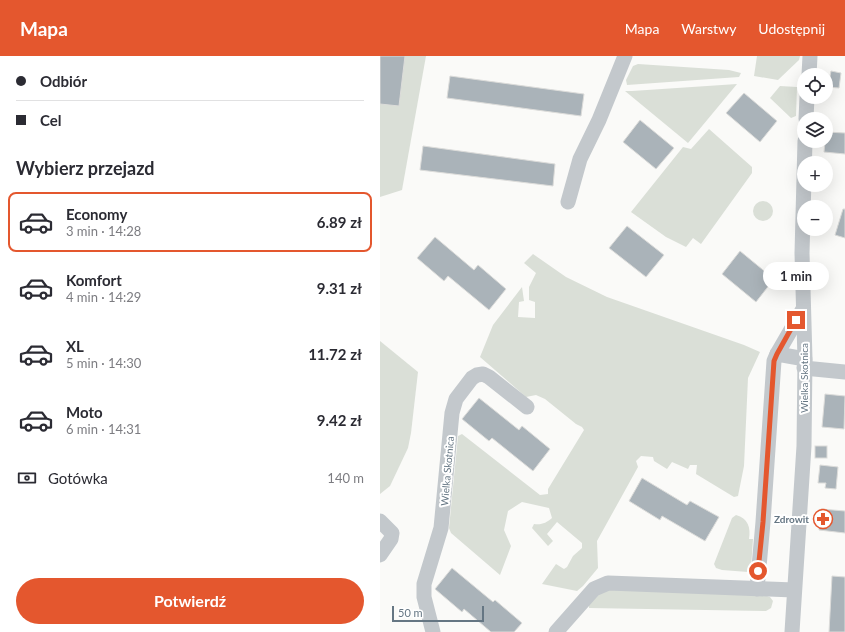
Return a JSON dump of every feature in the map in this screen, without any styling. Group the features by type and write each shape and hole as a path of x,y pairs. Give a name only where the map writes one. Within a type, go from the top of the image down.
{"street":[{"path":"568,202 580,159 599,120 625,56"},
{"path":"809,68 810,56"},
{"name":"Wielka Skotnica","path":"792,632 804,446 802,202 805,148"},
{"path":"757,589 764,514 774,361 803,308"},
{"path":"777,354 804,364 845,372"},
{"name":"Wielka Skotnica","path":"433,632 424,597 424,584 442,528 452,414 456,399 472,378 483,374 489,377 526,407"},
{"path":"380,520 392,533 391,539 380,555"},
{"path":"556,632 594,589 608,583 794,590"}],"shaded area":[{"path":"380,56 426,56 402,190 380,197"},
{"path":"757,56 800,56 799,60 778,80 754,76"},
{"path":"638,64 729,70 741,73 739,77 627,85 626,80 633,66"},
{"path":"737,84 688,143 625,91 632,91"},
{"path":"780,86 797,87 796,116 791,118 770,98"},
{"path":"709,129 752,167 752,173 701,244 693,238 686,247 666,237 631,212 683,147 691,149"},
{"path":"763,201 770,204 773,211 770,218 763,221 756,218 753,211 756,204"},
{"path":"533,254 566,277 607,297 760,352 748,378 744,466 738,496 734,497 696,474 697,465 690,465 688,469 672,462 667,469 654,461 653,457 641,456 636,461 638,467 597,541 598,568 577,591 542,584 556,564 564,569 567,567 573,556 582,548 582,543 557,522 547,534 553,541 548,546 532,528 534,524 544,523 552,518 549,508 522,502 508,511 504,530 511,546 500,575 451,533 449,528 458,436 462,434 540,495 548,494 548,489 584,430 545,399 536,395 526,397 480,357 493,325 522,287 524,301 519,302 518,317 535,318 535,302 529,300 529,287 536,273 524,263"},
{"path":"380,341 418,372 408,448 390,486 380,494"},
{"path":"736,515 740,516 746,521 750,531 749,539 753,539 751,568 748,572 722,570 716,568 714,564 732,518"},
{"path":"609,589 764,595 770,597 773,601 771,608 766,611 589,608 589,602 597,595"}],"building":[{"path":"380,56 405,56 399,106 380,104"},
{"path":"833,71 841,73 839,88 833,87"},
{"path":"450,76 584,94 581,116 447,98"},
{"path":"744,93 777,121 760,142 726,113"},
{"path":"640,120 674,148 656,169 623,142"},
{"path":"833,132 845,133 845,154 824,152 824,148 833,148"},
{"path":"423,146 555,164 553,186 420,170"},
{"path":"843,209 845,209 845,238 835,235"},
{"path":"627,226 664,255 646,277 609,248"},
{"path":"435,237 474,270 478,265 506,289 489,310 448,276 444,281 417,258"},
{"path":"740,251 774,279 756,302 722,274"},
{"path":"825,394 845,396 844,429 822,427"},
{"path":"479,398 519,430 522,426 550,449 533,471 492,438 489,441 462,419"},
{"path":"815,446 827,446 827,458 815,458"},
{"path":"820,465 838,467 836,489 825,488 826,483 818,483"},
{"path":"642,478 687,505 690,501 719,517 705,541 662,516 660,520 629,501"},
{"path":"821,509 845,511 845,533 819,530"},
{"path":"452,568 493,602 495,600 522,623 514,632 491,632 464,609 462,612 435,589"},
{"path":"832,576 845,577 845,632 829,632"}],"place":[{"name":"Zdrowit","path":"823,519"}],"route":[{"path":"758,571 763,522 774,361 796,320"}]}
